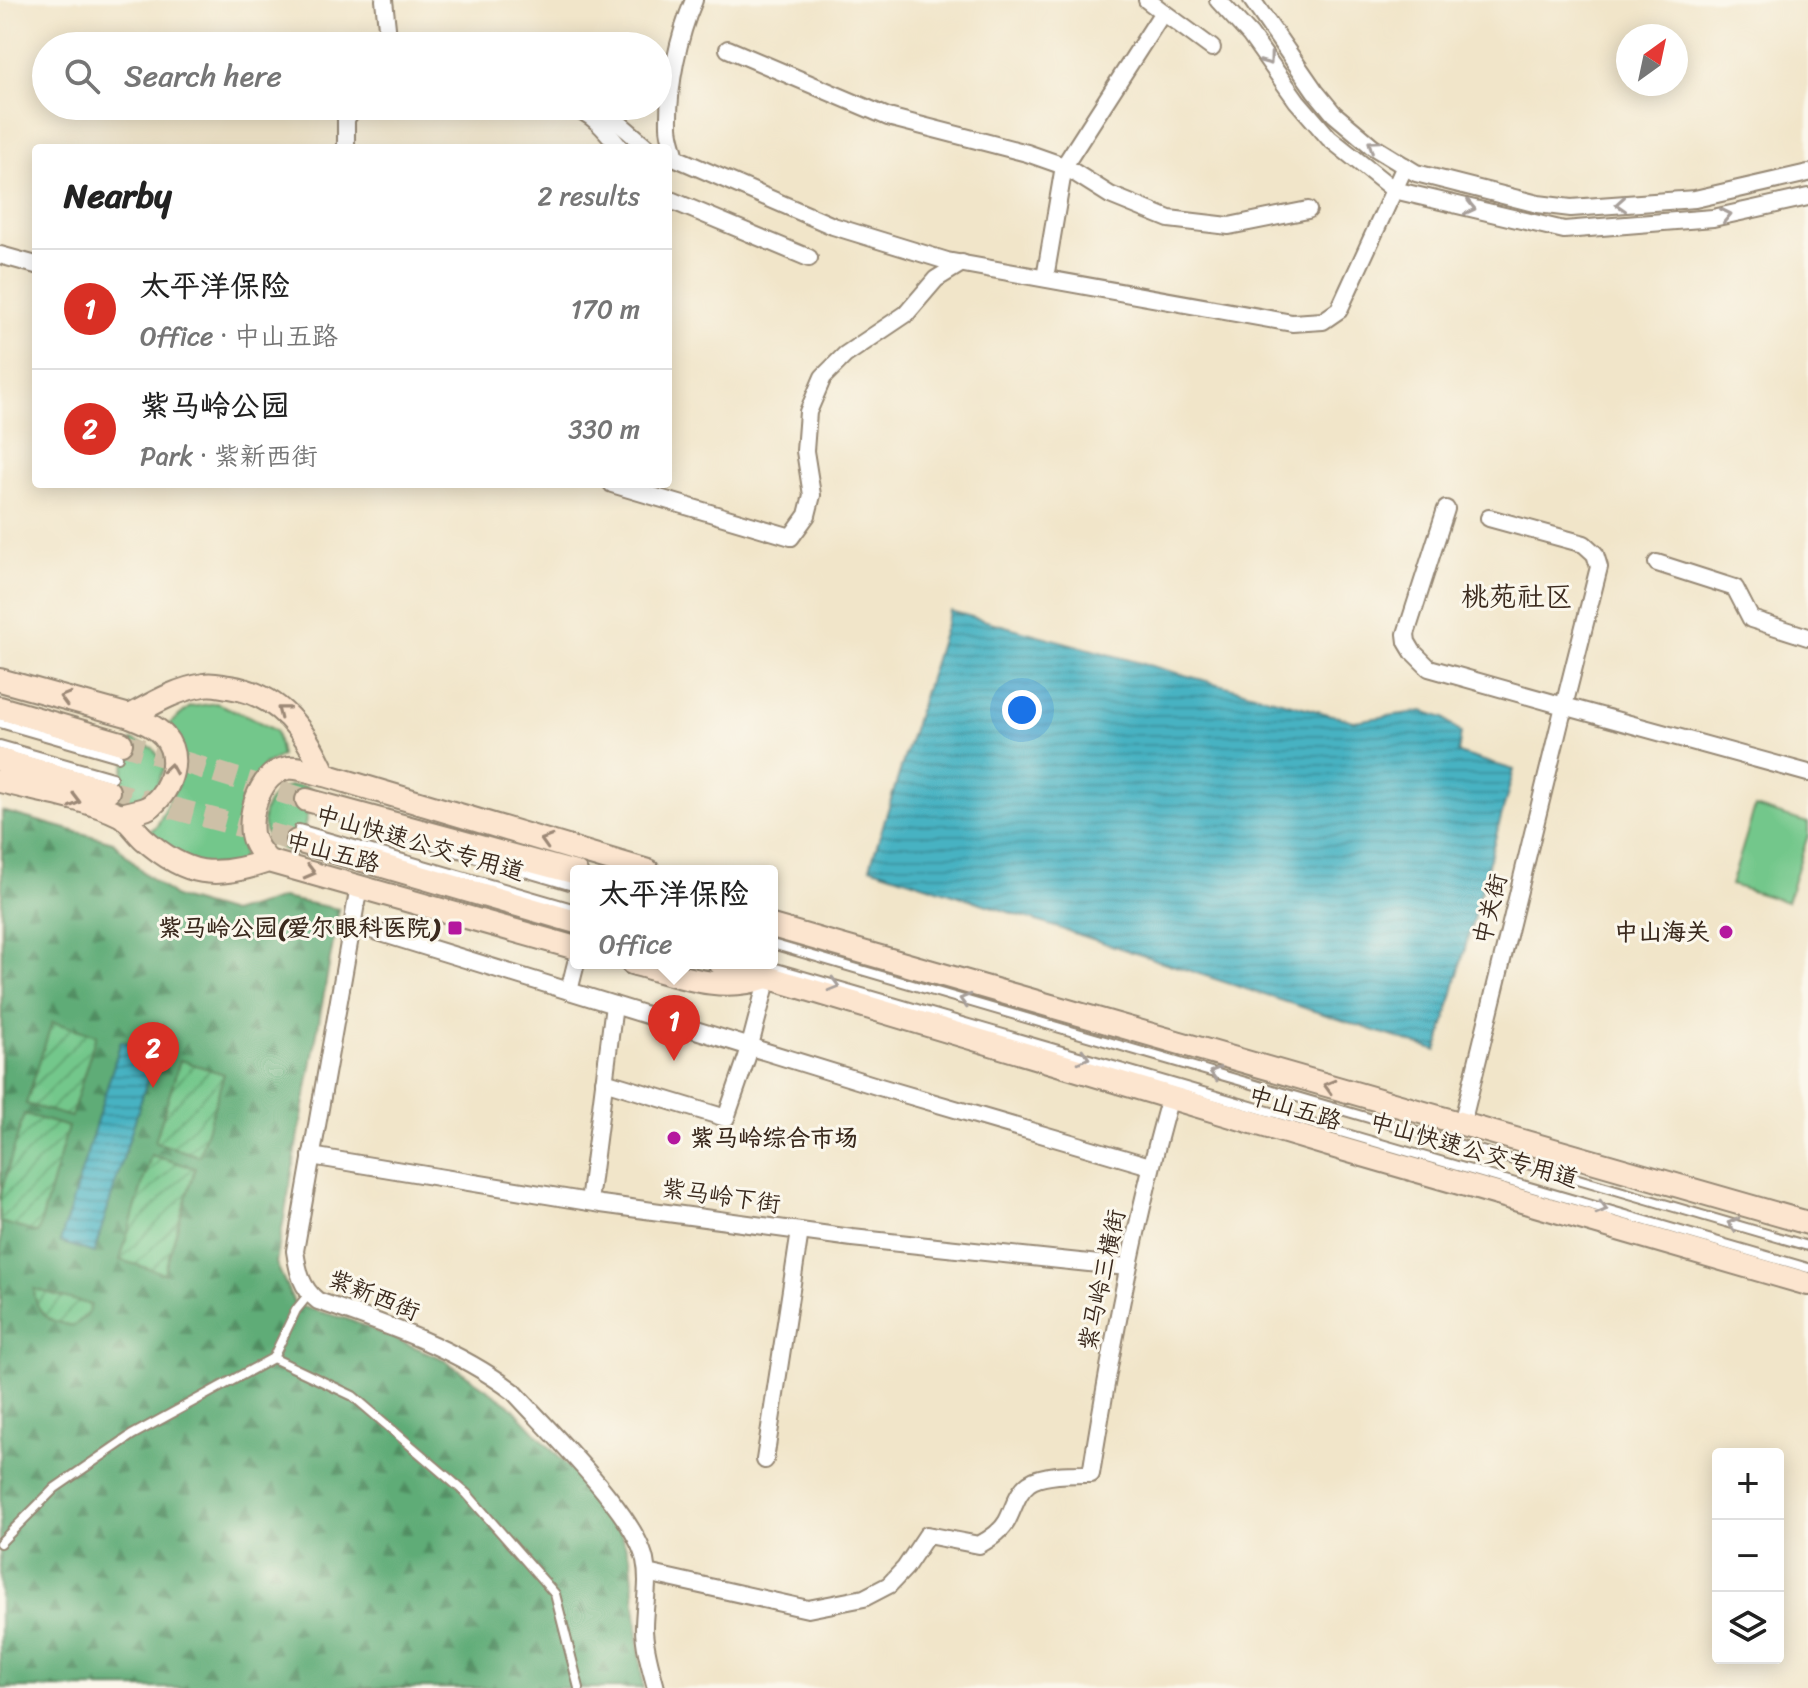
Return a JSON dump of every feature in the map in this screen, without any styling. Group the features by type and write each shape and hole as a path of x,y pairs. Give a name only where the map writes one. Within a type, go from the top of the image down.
{"main road":[{"path":"0,680 130,716 150,724 164,736 172,750 173,770 165,789 150,807 121,815"},
{"path":"130,716 175,692 208,684 245,689 275,704 294,721 314,749 325,775"},
{"path":"0,708 119,750"},
{"path":"0,760 110,784"},
{"path":"268,861 258,849 252,834 254,811 259,792 271,775 288,768 325,775 628,865"},
{"name":"中山五路","path":"0,781 121,815 166,857 186,869 212,874 268,861 570,946"},
{"name":"中山五路","path":"306,804 570,871"},
{"name":"中山五路","path":"298,835 570,920"},
{"name":"中山五路","path":"778,931 1808,1223"},
{"name":"中山五路","path":"658,969 726,985 746,985 764,970 1170,1097 1808,1284"}],"street":[{"path":"384,0 387,32"},
{"path":"672,91 687,15 694,0"},
{"path":"1147,0 1212,48"},
{"path":"1218,0 1250,35 1297,101 1329,138 1394,190 1564,230 1713,218 1808,197"},
{"path":"1252,0 1334,114 1372,146 1416,173 1538,204 1571,208 1695,199 1808,173"},
{"path":"1045,278 1064,166 1163,12"},
{"path":"728,49 888,117 1027,153 1064,166 1110,195 1169,219 1229,226 1308,210"},
{"path":"346,120 346,144"},
{"path":"593,120 617,144"},
{"path":"615,120 643,144"},
{"path":"670,120 671,144"},
{"path":"672,158 833,226 962,263 1292,323 1323,321 1339,310 1405,166"},
{"path":"672,201 809,258"},
{"path":"0,255 32,264"},
{"path":"626,488 791,537 807,515 812,495 805,451 808,412 823,377 845,355 906,314 936,279 962,263"},
{"path":"1446,509 1406,634 1407,642 1429,668 1808,773"},
{"name":"中关街","path":"1462,1124 1599,567 1595,554 1584,544 1489,518"},
{"path":"1657,563 1735,588 1751,619 1808,637"},
{"name":"紫新西街","path":"359,886 295,1251 298,1269 309,1294 318,1301 446,1351 479,1368 514,1392 613,1503 637,1539 646,1566"},
{"path":"352,924 1150,1166"},
{"path":"569,991 574,969"},
{"path":"604,1081 726,1118 747,1057 764,970"},
{"path":"589,1202 614,1005"},
{"name":"紫马岭三横街","path":"646,1566 808,1609 864,1598 889,1585 905,1568 927,1535 979,1545 1006,1524 1017,1498 1031,1482 1048,1477 1091,1474 1127,1267 1150,1166 1170,1097"},
{"name":"紫马岭下街","path":"311,1156 589,1202 800,1231 1127,1267"},
{"path":"765,1460 800,1231"},
{"path":"646,1566 644,1629 656,1688"}],"lane":[{"path":"0,723 119,750"},
{"path":"0,745 110,784"},
{"name":"中山快速公交专用道","path":"306,804 410,839"},
{"name":"中山快速公交专用道","path":"298,835 570,907"},
{"name":"中山快速公交专用道","path":"425,843 570,885"},
{"name":"中山快速公交专用道","path":"778,931 1808,1246"},
{"name":"中山快速公交专用道","path":"764,970 1808,1268"},
{"path":"0,1543 55,1488 132,1435 273,1358 296,1310 309,1294"},
{"path":"273,1358 353,1396 467,1494 555,1594 579,1688"}],"green space":[{"path":"216,703 276,731 281,756 264,765 246,798 241,818 243,865 199,866 144,835 157,826 178,783 167,726 190,707"},
{"path":"132,740 153,748 165,766 148,805 115,803"},
{"path":"290,786 313,790 298,854 273,843 263,824 268,803 277,793"},
{"path":"1755,807 1808,823 1808,835 1787,902 1731,885"},
{"path":"2,811 113,842 144,873 175,897 231,913 282,898 339,909 276,1263 295,1305 347,1319 441,1358 509,1404 614,1516 631,1560 643,1688 0,1688"},
{"path":"52,1022 96,1035 71,1117 26,1104"},
{"path":"180,1060 224,1074 199,1156 155,1142"},
{"path":"24,1114 68,1127 38,1233 0,1222 0,1196"},
{"path":"151,1155 195,1168 164,1273 120,1260"},
{"path":"34,1289 91,1305 86,1316 74,1326 57,1322 41,1311"}],"water":[{"path":"950,611 1354,721 1423,711 1444,718 1461,733 1458,753 1514,770 1437,1051 870,867"},
{"path":"121,1041 156,1052 94,1253 60,1242"}],"tunnel":[{"path":"121,743 307,800"},
{"path":"108,791 297,841"}],"place":[{"name":"紫马岭公园(爱尔眼科医院)","path":"455,928"},
{"name":"中山海关","path":"1726,932"},
{"name":"太平洋保险","path":"674,1061"},
{"name":"紫马岭公园","path":"153,1088"},
{"name":"紫马岭综合市场","path":"674,1138"}],"district":[{"name":"桃苑社区","path":"1517,596"}]}
